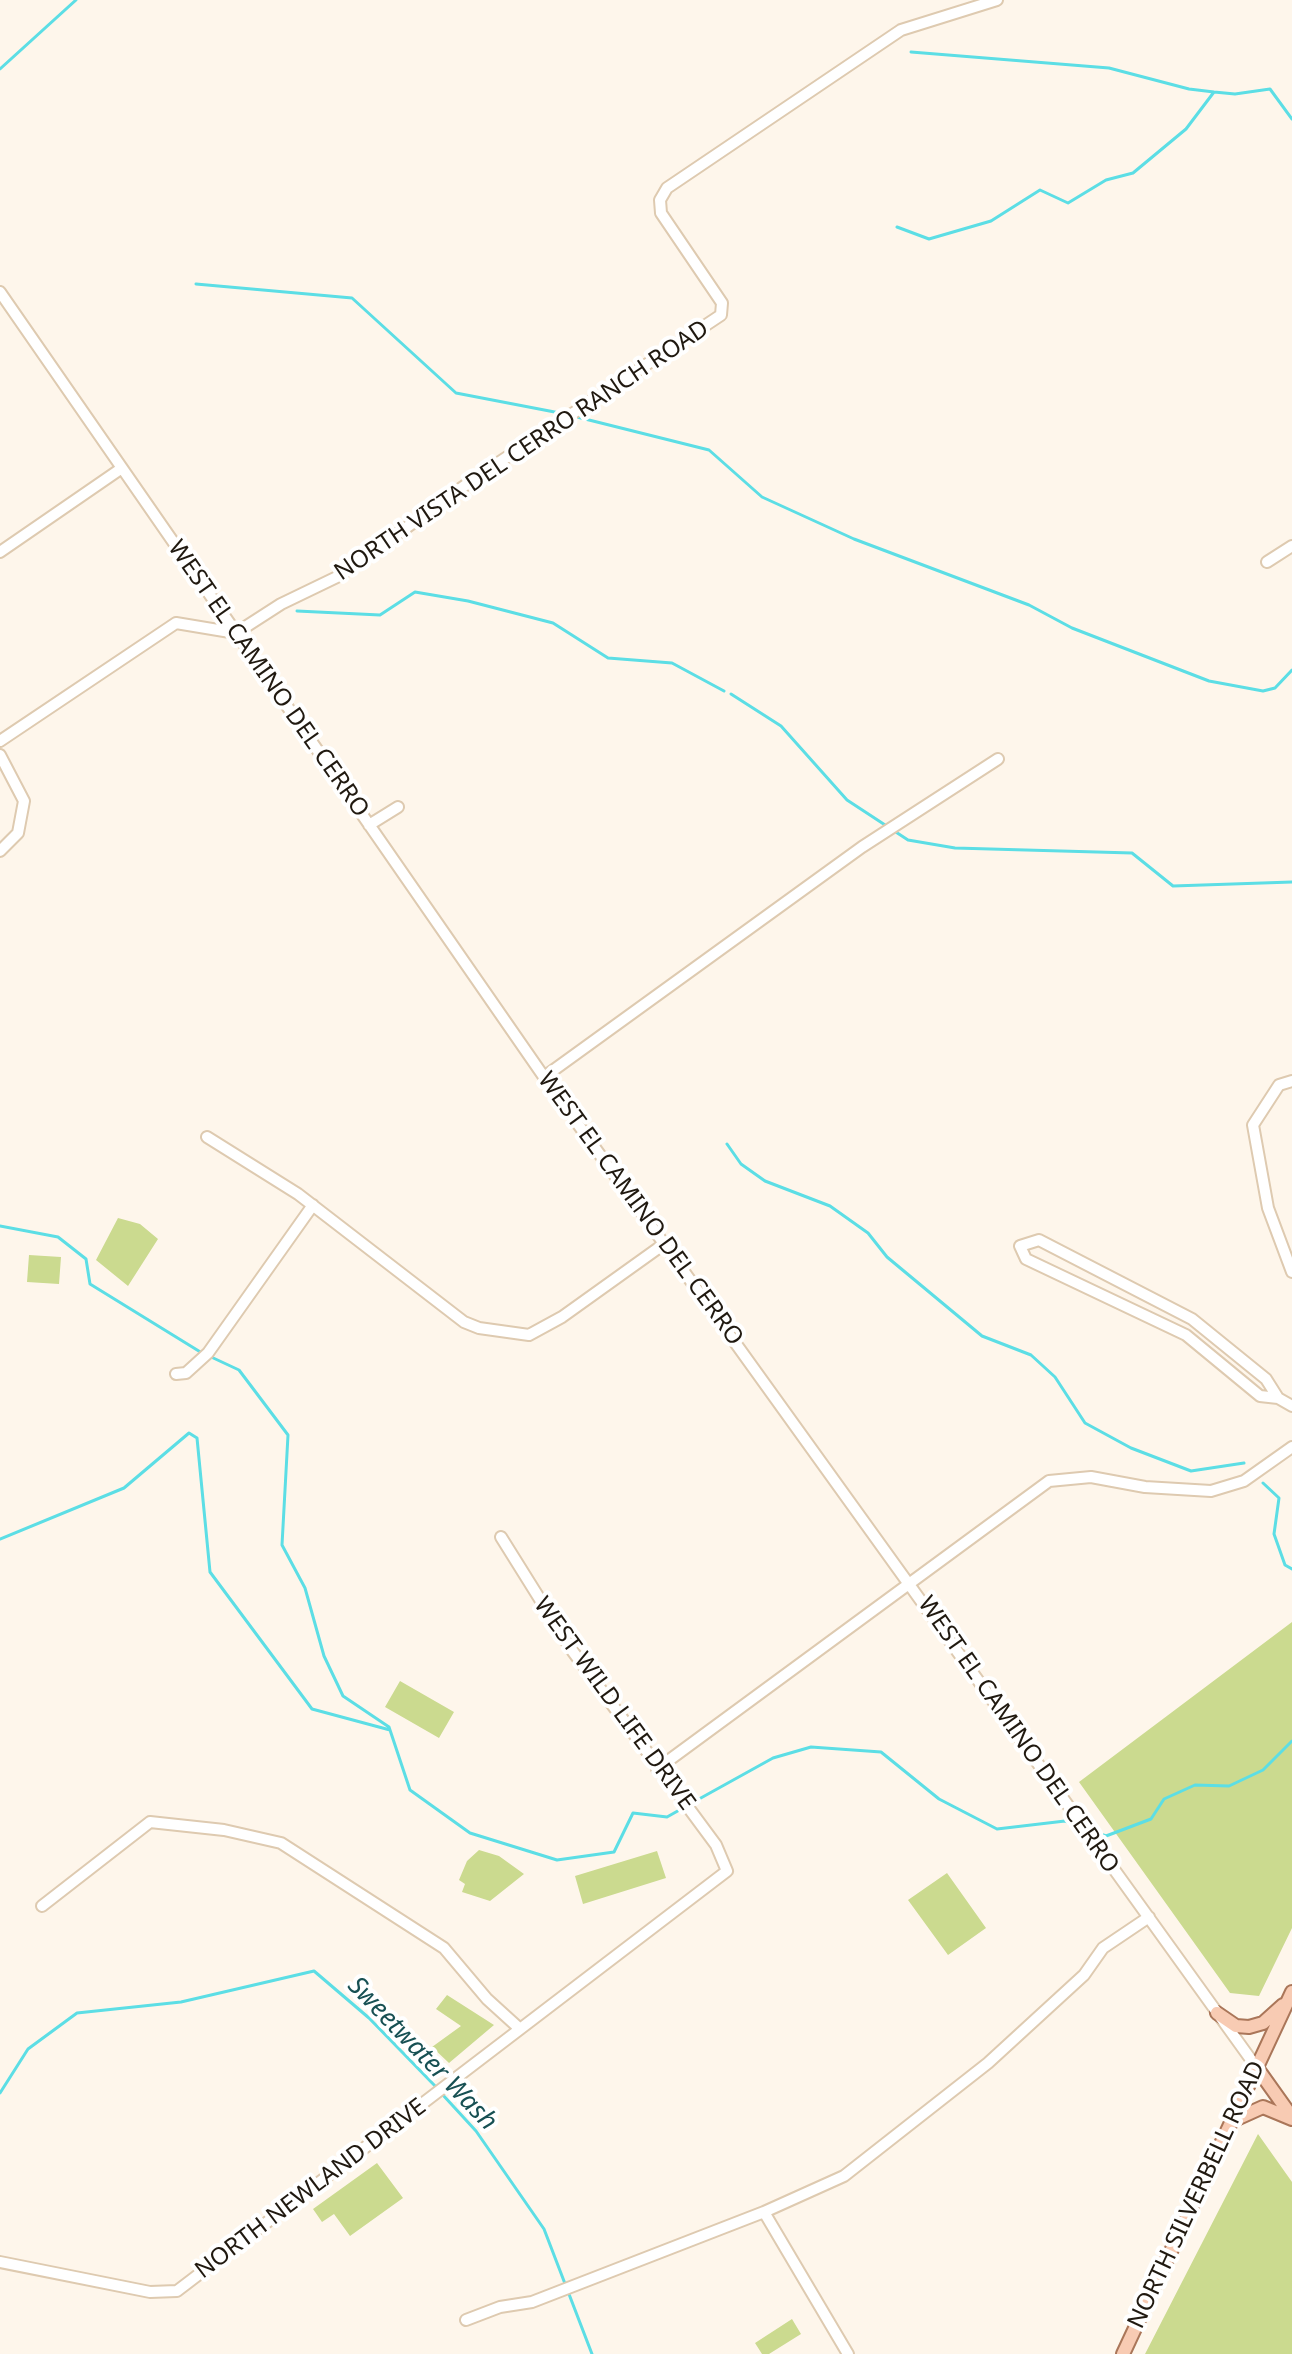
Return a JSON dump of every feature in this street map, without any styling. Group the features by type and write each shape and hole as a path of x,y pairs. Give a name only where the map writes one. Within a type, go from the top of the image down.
{"main road":[{"path":"1217,2013 1236,2026 1249,2027 1263,2023 1290,1996"},
{"name":"NORTH SILVERBELL ROAD","path":"1123,2354 1290,1996"},
{"name":"WEST EL CAMINO DEL CERRO","path":"1257,2068 1292,2118"},
{"path":"1232,2121 1263,2107 1292,2118"}],"street":[{"name":"NORTH VISTA DEL CERRO RANCH ROAD","path":"236,633 281,604 339,576 474,479 721,315 722,303 714,288 661,213 660,200 667,188 901,30 997,0"},
{"name":"WEST EL CAMINO DEL CERRO","path":"0,292 544,1077 1257,2068"},
{"path":"0,552 122,468"},
{"path":"1267,562 1292,546"},
{"path":"0,741 176,623 236,633"},
{"path":"0,755 24,801 18,833 0,851"},
{"path":"544,1077 895,823 998,759"},
{"name":"WEST EL CAMINO DEL CERRO","path":"369,825 398,807"},
{"path":"1292,1081 1279,1085 1253,1125 1268,1208 1292,1272"},
{"path":"207,1137 313,1205 464,1322 503,1333 529,1335 544,1327 664,1244"},
{"path":"176,1374 186,1373 208,1353 313,1205"},
{"path":"1278,1398 1266,1379 1192,1319 1039,1240 1020,1246 1026,1259 1186,1335 1260,1396 1278,1398 1292,1406"},
{"path":"657,1769 1049,1481 1091,1477 1183,1491 1211,1491 1244,1481 1292,1447"},
{"name":"WEST WILD LIFE DRIVE","path":"501,1537 571,1649 716,1845 727,1871"},
{"path":"42,1906 150,1822 224,1830 281,1843 444,1948 487,1999 520,2029"},
{"name":"NORTH NEWLAND DRIVE","path":"0,2262 150,2292 177,2291 727,1871"},
{"path":"466,2320 500,2307 532,2302 764,2212 844,2176 988,2063 1084,1975 1103,1948 1149,1917"},
{"path":"764,2212 848,2354"}],"green space":[{"path":"118,1218 140,1224 158,1239 128,1286 96,1260"},
{"path":"29,1255 61,1257 59,1284 27,1282"},
{"path":"1292,1622 1292,1928 1259,1996 1230,1993 1079,1782"},
{"path":"400,1681 454,1712 439,1738 385,1707"},
{"path":"479,1850 499,1856 524,1874 490,1901 462,1892 465,1884 459,1880 467,1861"},
{"path":"657,1851 666,1878 583,1904 575,1876"},
{"path":"947,1873 986,1928 948,1955 908,1900"},
{"path":"447,1995 494,2025 449,2063 432,2047 461,2026 436,2009"},
{"path":"1258,2134 1292,2182 1292,2354 1145,2354"},
{"path":"377,2163 403,2198 350,2236 334,2214 322,2222 313,2209"},
{"path":"792,2319 801,2334 769,2354 762,2354 755,2343"}],"waterway":[{"path":"0,69 76,0"},
{"path":"911,52 1109,68 1189,89 1214,92 1235,94 1270,89 1292,119"},
{"path":"897,227 929,239 991,221 1040,190 1068,203 1106,180 1133,173 1186,129 1214,92"},
{"path":"196,284 352,298 456,393 565,414"},
{"path":"577,417 709,450 762,497 854,539 1029,605 1072,628 1209,681 1263,691 1275,688 1292,670"},
{"path":"297,611 380,615 415,592 468,601 553,623 608,658 672,663 724,691"},
{"path":"731,694 781,726 847,800 908,840 955,848 1132,853 1173,886 1292,882"},
{"path":"727,1144 741,1164 765,1181 830,1206 868,1233 887,1257 982,1336 1031,1355 1055,1377 1085,1423 1131,1448 1191,1471 1244,1463"},
{"path":"0,1226 58,1237 86,1259 90,1284 202,1353"},
{"path":"209,1356 239,1370 288,1435 282,1545 305,1588 324,1656 343,1696 389,1727 410,1790 470,1833 557,1860 614,1852 633,1813 667,1817 683,1808"},
{"path":"0,1539 124,1488 189,1433 197,1438 210,1572 312,1709 390,1730"},
{"path":"1263,1483 1279,1498 1274,1534 1285,1565 1292,1569"},
{"path":"1090,1830 1106,1836 1151,1819 1164,1799 1195,1785 1229,1786 1263,1770 1292,1741"},
{"path":"690,1804 773,1758 811,1747 881,1752 939,1799 997,1829 1065,1821 1079,1826"},
{"name":"Sweetwater Wash","path":"0,2093 28,2049 77,2013 181,2002 314,1971 369,2018 437,2088"},
{"name":"Sweetwater Wash","path":"442,2094 476,2131 544,2229 592,2354"}]}
